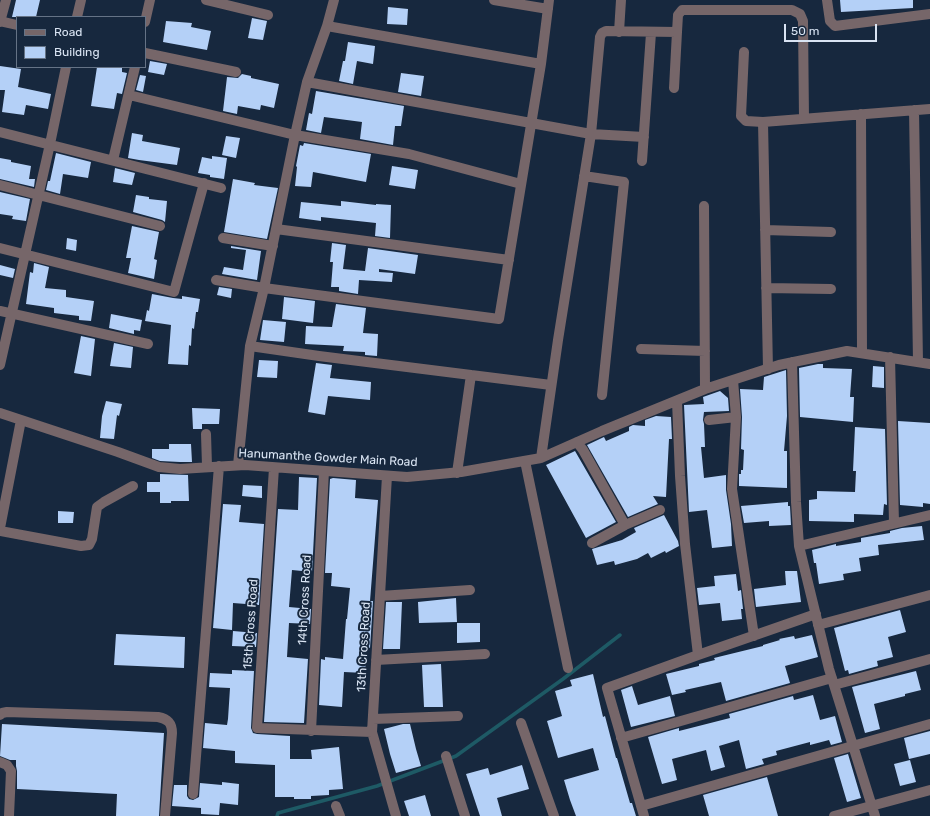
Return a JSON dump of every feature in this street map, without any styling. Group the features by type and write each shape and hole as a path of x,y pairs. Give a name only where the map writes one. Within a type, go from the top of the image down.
{"street":[{"path":"6,0 0,21 16,25"},
{"path":"77,16 81,0"},
{"path":"146,18 150,0"},
{"path":"206,0 268,15"},
{"path":"238,465 250,346 264,288 307,82 334,0"},
{"path":"216,280 264,288 499,319 541,64 548,5 494,0"},
{"path":"619,32 621,0"},
{"path":"827,0 830,21 835,26 930,14"},
{"path":"674,88 678,15 682,10 792,10 800,14 803,21 804,119"},
{"path":"326,26 541,64"},
{"path":"541,458 551,385 591,134 600,37 602,33 606,31 677,32"},
{"path":"642,160 651,32"},
{"path":"744,52 741,116 746,121 763,122 930,109"},
{"path":"146,53 236,72"},
{"path":"0,365 66,68"},
{"path":"112,160 135,68"},
{"path":"307,82 591,134 644,137"},
{"path":"129,95 295,135 409,154 521,184"},
{"path":"914,110 918,362"},
{"path":"861,114 862,353"},
{"path":"763,122 768,369"},
{"path":"0,132 222,188"},
{"path":"584,176 624,182 602,395"},
{"path":"0,248 174,292 204,184"},
{"path":"0,185 160,226"},
{"path":"704,206 706,388"},
{"path":"276,229 509,260"},
{"path":"765,230 831,232"},
{"path":"223,238 273,246"},
{"path":"766,288 831,289"},
{"path":"0,311 148,344"},
{"path":"250,346 551,385"},
{"path":"641,349 705,351"},
{"name":"Hanumanthe Gowder Main Road","path":"0,412 158,467 180,469 238,465 407,477 457,473 541,458 706,388 792,362 847,351 930,364"},
{"path":"890,357 894,523"},
{"path":"792,362 796,502 799,546 833,682 874,811"},
{"path":"457,473 471,375"},
{"path":"733,380 736,417 732,489 754,636"},
{"path":"677,401 685,544 698,655"},
{"path":"708,420 736,417"},
{"path":"21,420 0,530 81,546 89,545 92,539 97,507 133,486"},
{"path":"206,434 207,466"},
{"path":"577,442 625,525"},
{"path":"525,461 568,668"},
{"path":"193,794 219,466"},
{"name":"15th Cross Road","path":"274,468 257,728 311,731"},
{"name":"14th Cross Road","path":"311,731 324,471"},
{"name":"13th Cross Road","path":"387,476 372,732 396,816"},
{"path":"592,543 625,525 660,510"},
{"path":"799,546 930,515"},
{"path":"380,596 470,590"},
{"path":"818,625 930,595"},
{"path":"816,614 607,688 643,811 853,746 930,724"},
{"path":"376,660 485,654"},
{"path":"621,738 833,682 930,659"},
{"path":"0,715 7,712 164,718 172,726 165,816"},
{"path":"373,719 458,716"},
{"path":"521,723 554,816"},
{"path":"311,731 372,732"},
{"path":"446,756 465,816"},
{"path":"0,762 7,765 11,771 9,816"},
{"path":"834,816 874,811 930,790"}],"building":[{"path":"16,0 40,0 36,16 12,17"},
{"path":"840,0 913,0 913,8 841,12"},
{"path":"388,7 408,9 407,25 387,24"},
{"path":"252,18 267,21 263,40 248,38"},
{"path":"166,21 192,23 191,27 211,31 207,50 163,42"},
{"path":"348,42 375,46 373,64 357,61 353,84 339,81 343,61 345,61"},
{"path":"150,61 167,64 164,75 148,72"},
{"path":"0,66 21,69 18,87 51,94 48,109 26,105 24,115 2,112 5,90 0,90"},
{"path":"97,68 122,68 122,72 127,73 122,94 117,93 114,109 91,106"},
{"path":"401,73 424,76 421,96 398,92"},
{"path":"242,74 251,76 251,78 279,84 274,108 261,105 260,110 238,106 237,114 223,111 227,77 238,78"},
{"path":"140,75 146,76 143,92 136,90"},
{"path":"316,91 404,106 401,126 395,126 393,145 360,139 362,122 324,117 321,133 306,130 309,113 312,114"},
{"path":"132,133 143,135 142,141 180,148 177,165 128,158"},
{"path":"226,136 240,138 236,158 222,155"},
{"path":"304,143 371,154 366,182 313,172 311,187 295,186 296,166 300,145 303,146"},
{"path":"56,153 91,162 88,178 63,174 60,194 46,190 48,181 50,181"},
{"path":"212,156 227,158 224,179 198,173 202,157 212,159"},
{"path":"0,158 31,166 29,179 35,179 34,187 0,179"},
{"path":"392,166 418,170 415,189 389,185"},
{"path":"115,168 135,173 132,185 113,182"},
{"path":"233,179 255,183 254,185 278,188 267,239 224,232"},
{"path":"0,192 30,199 26,221 12,219 13,216 0,214"},
{"path":"136,195 149,197 149,199 167,201 165,222 133,212"},
{"path":"341,201 391,205 390,238 375,236 376,223 321,217 321,221 299,218 301,202 341,206"},
{"path":"132,226 159,232 154,259 157,260 154,279 128,273 131,258 126,258"},
{"path":"67,238 77,240 76,251 66,249"},
{"path":"332,243 346,245 343,269 365,271 368,248 418,255 415,274 379,269 379,272 393,273 392,282 359,280 358,294 339,291 339,287 331,287 333,262 330,262"},
{"path":"231,246 261,251 257,280 222,274 224,267 243,270 246,250 231,248"},
{"path":"34,263 49,267 45,288 66,290 66,297 94,301 91,321 79,320 79,316 54,313 54,308 26,304 30,272 33,273"},
{"path":"0,265 15,269 13,278 0,275"},
{"path":"219,287 232,289 231,298 217,295"},
{"path":"152,294 182,299 182,296 200,299 198,312 196,312 194,329 192,328 188,365 168,364 171,325 145,321 147,310 149,311"},
{"path":"284,297 315,301 313,323 282,319"},
{"path":"336,304 366,308 363,333 378,334 377,356 365,355 365,352 343,351 344,346 305,344 306,326 332,327"},
{"path":"111,314 142,320 140,331 134,330 134,334 109,328"},
{"path":"263,320 286,322 284,342 260,340"},
{"path":"81,336 95,339 91,376 74,373"},
{"path":"114,343 133,347 131,368 110,366"},
{"path":"259,360 278,361 277,378 257,377"},
{"path":"316,363 332,365 330,378 371,382 370,400 328,396 325,415 308,412"},
{"path":"823,364 823,368 852,369 850,397 854,397 853,422 800,417 799,368"},
{"path":"873,366 884,367 884,388 872,387"},
{"path":"786,370 787,416 784,451 787,451 787,488 739,486 739,474 741,474 741,470 743,470 744,450 741,449 742,417 740,389 763,390 764,377"},
{"path":"720,391 728,398 729,411 704,412 703,420 705,447 701,447 704,478 726,475 726,490 731,524 732,546 712,548 707,510 689,512 684,405 704,404 703,397"},
{"path":"106,401 122,404 119,416 117,415 114,439 100,438 102,416"},
{"path":"192,408 220,409 219,424 202,424 202,429 193,429"},
{"path":"656,416 671,417 672,439 669,439 666,497 653,496 658,504 628,517 587,445 604,437 606,441 629,431 629,427 633,425 645,426 645,420"},
{"path":"898,421 930,423 930,504 923,503 923,507 900,505"},
{"path":"855,427 885,429 887,505 884,504 883,515 854,514 854,522 809,521 809,500 817,499 817,491 855,492 856,471 853,471"},
{"path":"169,444 191,444 192,462 160,461 152,458 152,449 169,449"},
{"path":"575,451 616,522 586,538 546,465"},
{"path":"160,474 188,475 189,501 171,501 171,503 160,503 160,492 147,492 147,482 160,482"},
{"path":"299,477 317,478 312,572 292,570 289,607 311,609 310,624 289,623 287,657 308,659 304,723 264,722 278,509 298,510"},
{"path":"330,479 356,480 355,498 378,500 370,601 373,601 370,648 367,648 365,673 344,672 342,707 319,705 321,659 325,660 325,657 343,659 350,588 331,586 332,573 325,573"},
{"path":"243,485 262,486 262,498 242,496"},
{"path":"788,502 788,506 790,506 791,525 769,526 769,521 744,523 741,506"},
{"path":"223,504 241,505 239,522 264,524 259,605 233,603 232,630 213,628"},
{"path":"58,511 74,512 73,523 58,523"},
{"path":"664,515 678,541 679,546 666,553 665,551 651,558 648,553 637,559 615,565 614,561 597,565 592,549 622,540 636,532 634,528"},
{"path":"922,526 924,540 878,545 879,555 859,558 861,571 843,574 844,580 819,584 816,563 814,563 812,550 836,544 836,546 861,542 861,538 890,533 890,531 902,528"},
{"path":"785,571 797,571 801,602 756,607 754,589 786,585"},
{"path":"736,574 738,591 741,590 743,609 741,609 742,619 722,621 720,603 699,605 697,588 715,586 714,576"},
{"path":"456,598 457,622 419,623 418,602"},
{"path":"386,602 402,602 400,649 383,649"},
{"path":"900,610 906,632 888,637 893,657 877,661 878,666 849,674 848,670 845,671 834,628"},
{"path":"457,623 480,623 480,642 457,643"},
{"path":"233,631 257,633 256,647 232,646"},
{"path":"116,634 185,637 184,668 114,665"},
{"path":"812,635 818,657 785,666 790,683 726,701 721,682 685,690 686,692 672,695 666,674 699,666 699,664 715,660 714,658 763,646 780,640 779,639 794,636 795,639"},
{"path":"441,664 443,707 424,707 422,665"},
{"path":"232,670 254,671 251,728 253,733 290,736 290,759 312,759 311,750 339,747 343,789 329,790 329,795 311,796 311,799 275,797 275,765 235,763 235,751 203,748 205,723 227,725 228,719 230,688 209,687 210,673 232,674"},
{"path":"916,671 921,690 874,704 880,729 865,733 852,687"},
{"path":"593,674 603,717 605,716 616,758 630,803 632,803 636,816 576,816 570,800 564,780 599,770 593,748 558,758 547,721 562,716 555,691 572,686 570,680"},
{"path":"632,686 638,705 670,696 675,716 631,727 621,690"},
{"path":"813,695 820,720 835,716 842,742 831,745 829,740 810,745 810,742 776,751 777,755 762,759 764,764 746,769 739,740 719,746 725,767 711,771 706,750 672,759 677,780 662,784 648,737 679,728 679,731 730,718 729,714 793,696 794,700"},
{"path":"2,724 164,733 159,816 116,816 117,794 17,789 16,760 10,760 0,756"},
{"path":"403,724 410,724 421,766 396,773 384,729"},
{"path":"930,731 930,754 909,759 904,738"},
{"path":"848,754 861,798 847,802 834,758"},
{"path":"910,760 916,782 900,786 894,764"},
{"path":"522,765 529,789 497,798 502,816 480,816 466,774 488,768 490,775"},
{"path":"767,777 778,816 709,816 703,795"},
{"path":"222,782 239,784 238,805 220,803 219,815 201,814 201,808 172,806 174,785 187,785 187,796 189,799 193,800 199,797 200,783 222,785"},
{"path":"425,795 431,816 409,816 404,801"}],"waterway":[{"path":"277,816 278,813 377,786 456,756 563,679 620,635"}]}
